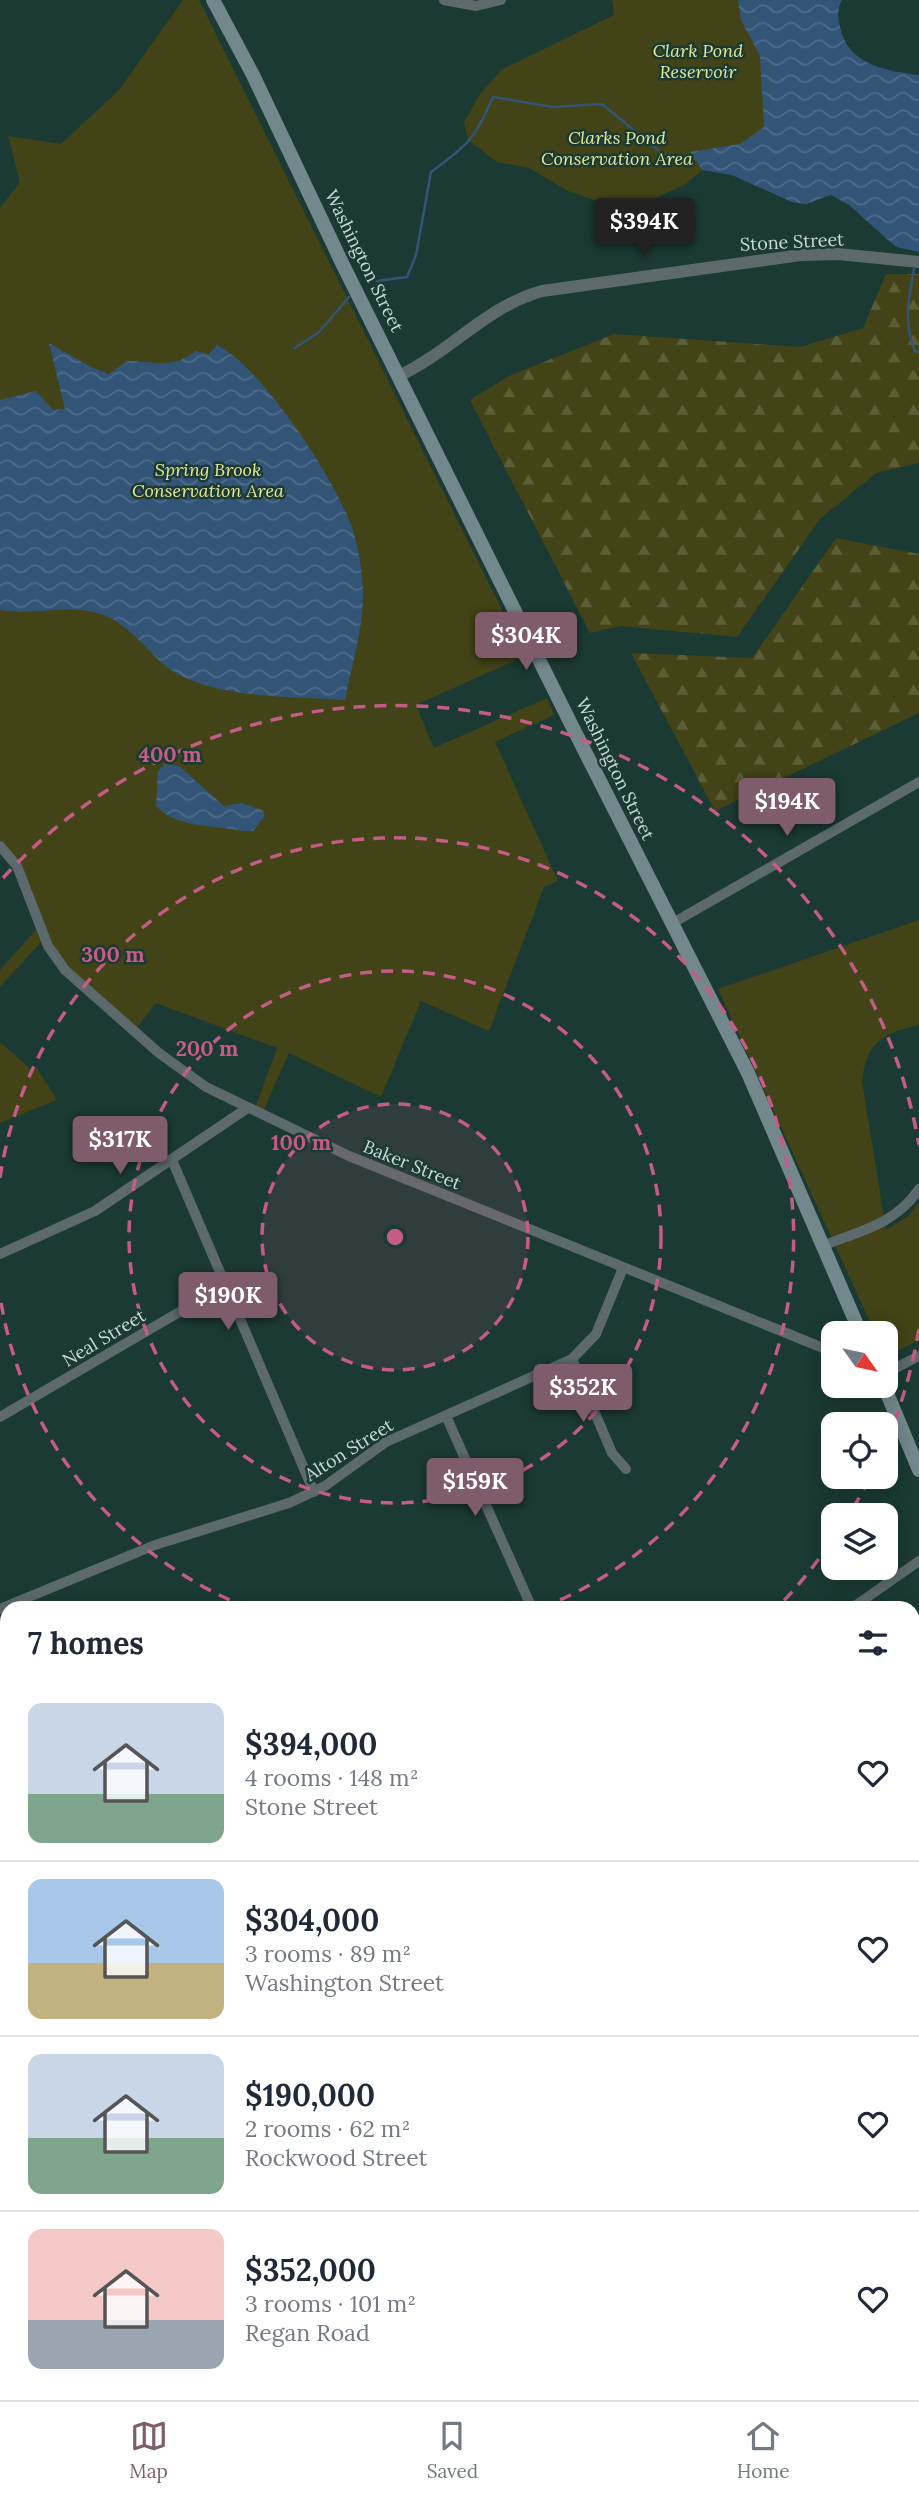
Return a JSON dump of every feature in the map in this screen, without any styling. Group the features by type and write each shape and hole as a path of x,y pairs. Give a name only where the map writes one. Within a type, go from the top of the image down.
{"main road":[{"name":"Washington Street","path":"212,0 253,75 399,376 671,924 748,1073 855,1321"},
{"path":"889,1398 919,1470"}],"street":[{"path":"444,0 475,6 500,0"},
{"name":"Stone Street","path":"399,376 422,365 504,306 542,291 802,255 838,254 919,262"},
{"path":"671,924 919,782"},
{"name":"Baker Street","path":"0,846 17,866 48,946 65,970 176,1067 246,1109 349,1156 821,1347"},
{"path":"0,1255 82,1219 246,1109"},
{"path":"172,1160 314,1492"},
{"path":"822,1246 887,1222 907,1208 919,1189"},
{"name":"Alton Street","path":"19,1601 155,1545 289,1503 314,1492 386,1442 572,1359 596,1334 623,1268"},
{"name":"Neal Street","path":"0,1417 193,1304 227,1292"},
{"path":"898,1367 919,1356"},
{"path":"572,1359 612,1454 626,1469"},
{"path":"446,1416 528,1601"},
{"path":"862,1601 919,1561"}],"green space":[{"name":"Spring Brook Conservation Area","path":"183,0 199,0 525,656 416,705 434,748 547,698 554,715 495,742 558,881 544,887 489,1031 421,1001 381,1097 289,1053 263,1112 255,1108 277,1048 156,1003 134,1031 56,958 30,896 0,846 0,208 20,182 8,136 61,144 119,90"},
{"name":"Clark Pond Reservoir","path":"612,0 767,0 770,157 710,164 684,185 653,199 617,208 568,191 529,168 497,162 468,140 464,122 480,94 501,70 614,15"},
{"path":"886,274 919,274 919,463 876,473 820,519 737,637 621,626 590,633 470,400 511,375 614,334 800,347 863,328"},
{"path":"836,538 919,554 919,713 715,811 631,653 752,658"},
{"path":"919,920 919,1025 895,1032 878,1042 867,1058 862,1082 886,1230 908,1216 919,1203 919,1340 898,1351 898,1321 870,1321 718,989"},
{"path":"36,930 41,942 0,987 0,970"},
{"path":"0,1042 33,1071 37,1068 57,1100 0,1123"}],"water":[{"name":"Clarks Pond Conservation Area","path":"738,0 842,0 839,24 844,40 851,50 870,64 919,75 919,252 896,247 849,205 831,195 806,204 792,202 732,175 702,170 690,152 740,144 764,127 760,56 741,20"},
{"path":"49,343 109,374 127,361 171,363 195,351 209,354 217,345 235,357 274,398 328,477 350,522 357,547 362,573 363,604 345,700 240,693 200,683 170,670 124,627 101,614 64,609 25,612 0,610 0,400 36,391 53,410 65,409"},
{"path":"165,764 179,766 224,806 242,803 262,810 265,816 253,831 197,825 175,819 156,806 158,771"}],"waterway":[{"path":"377,281 407,277 416,255 431,172 469,140 481,123 493,97 552,107 602,104 664,155 696,159"},
{"path":"914,269 908,320 911,340 915,351 919,352"},
{"path":"295,348 319,332 349,297"}]}
